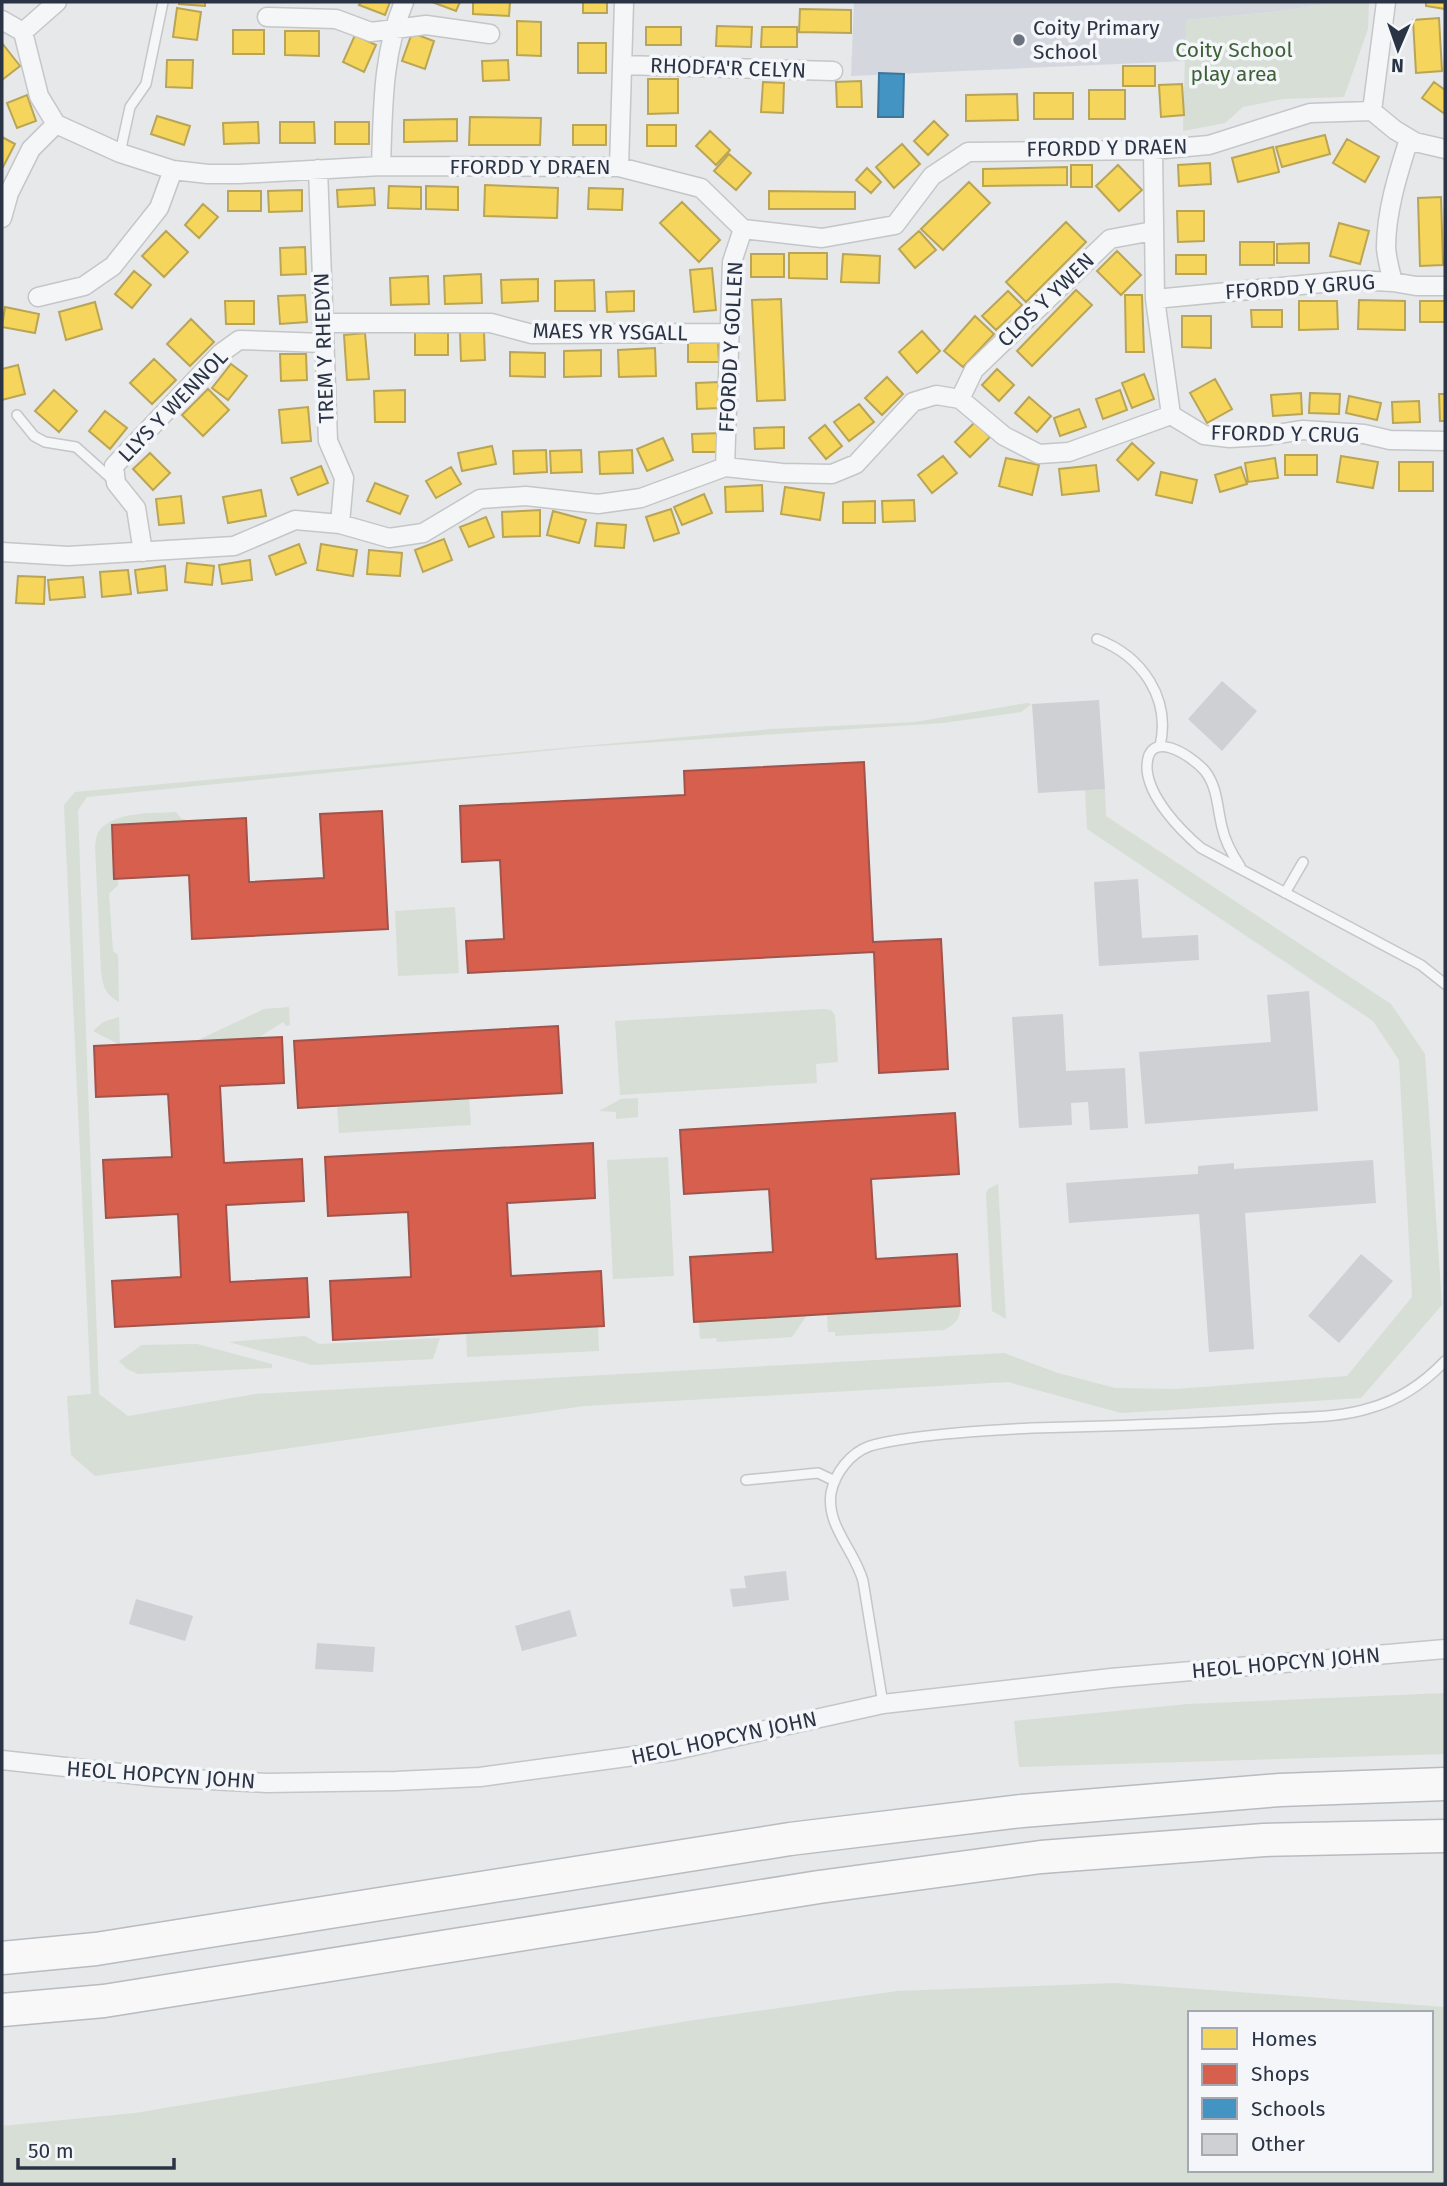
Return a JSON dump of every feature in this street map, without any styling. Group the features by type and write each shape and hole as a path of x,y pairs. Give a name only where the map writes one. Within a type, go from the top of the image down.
{"highway":[{"path":"2,1958 96,1949 790,1839 1022,1811 1280,1790 1445,1784"},
{"path":"2,2010 104,2001 819,1887 1041,1857 1264,1840 1445,1836"}],"street":[{"path":"23,32 57,2"},
{"path":"381,166 384,76 394,29 404,2"},
{"name":"RHODFA'R CELYN","path":"620,167 624,2"},
{"path":"1386,2 1372,111 1409,139 1445,149"},
{"path":"267,17 335,19 372,32 426,25 490,34"},
{"path":"2,20 23,32 39,96 56,124 30,149 6,192 2,218"},
{"name":"RHODFA'R CELYN","path":"622,65 833,71"},
{"name":"FFORDD Y DRAEN","path":"56,124 120,153 173,170 208,174 381,166 620,167 701,188 743,229 822,238 895,225 932,176 968,152 1153,150 1209,145 1310,113 1372,111"},
{"path":"1393,282 1386,251 1388,222 1398,172 1409,139"},
{"path":"2,552 68,556 234,546 295,520 340,524 389,538 423,533 480,499 526,496 597,504 641,498 725,467 782,473 832,474 856,464 913,402 936,394 960,399 1004,436 1039,454 1069,452 1171,415 1155,299 1153,150"},
{"name":"TREM Y RHEDYN","path":"318,169 328,441 344,478 340,524"},
{"path":"38,297 84,286 113,266 159,208 173,170"},
{"name":"FFORDD Y GOLLEN","path":"725,467 732,262 743,229"},
{"name":"CLOS Y YWEN","path":"960,399 974,370 1110,239 1153,232"},
{"name":"FFORDD Y GRUG","path":"1155,299 1354,280 1445,286"},
{"name":"MAES YR YSGALL","path":"322,323 491,323 532,334 730,333"},
{"name":"LLYS Y WENNOL","path":"143,552 136,508 116,483 114,466 221,353 239,340 323,343"},
{"name":"FFORDD Y CRUG","path":"1171,415 1204,435 1230,438 1303,430 1364,434 1390,440 1445,441"},
{"name":"HEOL HOPCYN JOHN","path":"2,1760 156,1777 266,1783 480,1777 671,1751 883,1704 1111,1678 1445,1649"}],"lane":[{"path":"120,153 130,107 146,84 163,2"},
{"path":"17,415 34,436 45,442 76,447 116,483"},
{"path":"1097,639 1114,645 1132,658 1149,678 1163,719 1160,746"},
{"path":"1240,866 1227,843 1215,791 1207,774 1184,752 1160,746 1153,750 1147,769 1150,780 1166,811 1201,848 1240,866 1421,965 1445,984"},
{"path":"1286,893 1303,862"},
{"path":"883,1704 860,1567 833,1519 831,1493 841,1468 867,1447 942,1433 981,1430 1332,1415 1370,1408 1400,1396 1428,1379 1445,1361"},
{"path":"746,1480 818,1473 835,1481"}],"shaded area":[{"name":"Coity Primary School","path":"854,2 1340,2 1273,12 1187,20 1186,61 851,76"}],"green space":[{"name":"Coity School play area","path":"1340,2 1369,2 1368,29 1344,97 1283,99 1243,107 1225,123 1183,131 1186,20 1273,12"},
{"path":"1032,704 1021,712 943,723 584,747 87,797 78,810 99,1394 128,1416 255,1394 1004,1353 1058,1373 1115,1388 1177,1389 1347,1376 1412,1297 1399,1060 1373,1021 1087,829 1085,790 1105,789 1106,816 1391,1004 1425,1054 1442,1305 1361,1398 1121,1413 1008,1382 584,1406 95,1476 71,1455 67,1396 91,1394 64,805 75,792 771,729 915,722"},
{"path":"176,812 182,819 215,825 114,831 118,885 109,894 113,951 118,955 119,1002 106,990 101,971 95,847 97,836 106,824 115,819 146,813"},
{"path":"455,907 459,973 398,976 395,911"},
{"path":"289,1007 290,1025 286,1026 283,1022 258,1038 196,1041 264,1009"},
{"path":"831,1010 835,1015 838,1062 816,1064 817,1083 620,1095 615,1021"},
{"path":"119,1017 120,1045 93,1031 103,1022"},
{"path":"469,1098 471,1125 339,1133 337,1106"},
{"path":"638,1098 638,1117 616,1119 616,1112 599,1111 621,1099"},
{"path":"668,1157 674,1276 613,1279 607,1160"},
{"path":"998,1184 1006,1319 992,1311 986,1194 988,1189"},
{"path":"960,1306 956,1321 944,1330 835,1336 835,1332 828,1332 827,1314"},
{"path":"807,1315 792,1337 717,1342 716,1338 700,1339 699,1322"},
{"path":"598,1326 599,1351 467,1357 466,1333"},
{"path":"305,1336 319,1344 440,1338 433,1359 312,1365 229,1342"},
{"path":"197,1344 272,1364 272,1368 138,1374 119,1361 142,1345"},
{"path":"1445,1693 1445,1754 1019,1767 1014,1721 1188,1704"},
{"path":"1115,1983 1445,2007 1445,2184 2,2184 2,2126 135,2113 688,2021 897,1991"}],"building: Homes":[{"path":"205,2 205,6 179,4"},
{"path":"361,2 390,2 385,15 359,5"},
{"path":"432,2 460,2 456,11"},
{"path":"473,2 510,2 509,16 473,14"},
{"path":"583,2 607,2 607,13 583,13"},
{"path":"1426,2 1445,2 1445,9 1426,6"},
{"path":"177,8 201,12 197,40 173,37"},
{"path":"800,9 851,10 851,33 799,32"},
{"path":"1439,18 1442,71 1416,73 1413,20"},
{"path":"517,21 541,22 541,56 517,55"},
{"path":"717,26 752,27 751,47 716,46"},
{"path":"646,27 681,27 681,45 646,45"},
{"path":"762,27 797,27 797,47 761,47"},
{"path":"233,30 264,30 264,54 233,54"},
{"path":"285,31 319,31 319,56 285,55"},
{"path":"412,33 434,41 425,69 402,61"},
{"path":"355,35 376,45 364,72 343,62"},
{"path":"2,43 20,66 2,80"},
{"path":"578,43 606,43 606,73 578,73"},
{"path":"167,60 193,60 192,88 166,87"},
{"path":"508,60 509,80 483,81 482,61"},
{"path":"1123,66 1155,66 1155,86 1123,86"},
{"path":"648,79 678,79 678,113 648,114"},
{"path":"861,81 862,107 837,107 836,82"},
{"path":"763,82 784,83 783,113 761,112"},
{"path":"1434,82 1445,90 1445,114 1422,98"},
{"path":"1182,84 1184,115 1161,117 1159,85"},
{"path":"1089,90 1125,90 1125,119 1089,119"},
{"path":"1034,93 1073,93 1073,119 1034,119"},
{"path":"1017,94 1018,120 966,121 966,95"},
{"path":"27,95 36,121 17,128 7,103"},
{"path":"157,116 190,126 184,145 151,134"},
{"path":"470,117 541,118 540,145 469,145"},
{"path":"457,119 457,141 404,142 404,120"},
{"path":"934,121 948,135 928,155 914,141"},
{"path":"258,122 259,143 224,144 223,123"},
{"path":"280,122 314,122 315,143 280,143"},
{"path":"335,122 369,122 369,144 335,144"},
{"path":"573,125 606,125 606,145 573,145"},
{"path":"647,125 676,125 676,146 647,146"},
{"path":"710,131 730,150 716,165 696,146"},
{"path":"1325,135 1330,154 1282,167 1276,147"},
{"path":"2,137 15,144 3,167 2,167"},
{"path":"1347,139 1379,157 1365,182 1333,163"},
{"path":"902,144 920,164 894,188 876,167"},
{"path":"1273,147 1279,172 1238,182 1232,158"},
{"path":"729,154 751,173 736,190 714,171"},
{"path":"1210,163 1211,184 1179,186 1178,165"},
{"path":"1071,165 1092,165 1092,187 1071,187"},
{"path":"1118,165 1142,190 1119,211 1096,186"},
{"path":"1067,167 1067,185 983,186 983,169"},
{"path":"867,168 881,182 871,193 856,180"},
{"path":"969,182 990,203 943,250 921,229"},
{"path":"485,185 558,188 557,218 484,216"},
{"path":"389,186 421,187 421,209 388,208"},
{"path":"426,186 458,187 458,210 426,209"},
{"path":"374,188 375,205 338,207 337,190"},
{"path":"589,188 623,189 622,210 588,209"},
{"path":"302,190 302,211 269,212 268,191"},
{"path":"228,191 261,191 261,211 228,211"},
{"path":"769,191 855,192 855,209 769,209"},
{"path":"1441,197 1443,265 1420,266 1418,198"},
{"path":"682,202 720,240 699,262 660,223"},
{"path":"203,204 218,217 199,238 185,225"},
{"path":"1177,211 1204,211 1204,241 1178,242"},
{"path":"1066,222 1086,242 1026,302 1006,282"},
{"path":"1339,223 1369,231 1360,264 1330,256"},
{"path":"166,231 188,252 164,277 142,256"},
{"path":"919,231 936,250 915,268 899,249"},
{"path":"1240,242 1274,242 1274,265 1240,265"},
{"path":"1309,243 1309,263 1277,263 1277,244"},
{"path":"305,247 306,274 281,275 280,248"},
{"path":"1117,251 1141,275 1121,295 1097,271"},
{"path":"789,253 827,253 827,279 789,278"},
{"path":"751,254 784,254 784,277 751,277"},
{"path":"843,254 880,256 879,283 841,282"},
{"path":"1176,255 1206,255 1206,274 1176,274"},
{"path":"712,268 716,310 694,312 690,270"},
{"path":"134,271 151,285 132,308 115,294"},
{"path":"481,274 482,303 445,304 444,276"},
{"path":"428,276 429,304 391,305 390,278"},
{"path":"538,279 538,301 502,303 501,280"},
{"path":"594,280 595,311 555,311 555,281"},
{"path":"1076,290 1092,305 1032,366 1017,351"},
{"path":"634,291 634,311 607,312 606,292"},
{"path":"1008,291 1022,305 996,330 982,316"},
{"path":"305,295 307,322 280,324 278,296"},
{"path":"1125,295 1142,295 1144,352 1126,352"},
{"path":"781,299 785,400 757,401 752,300"},
{"path":"1359,300 1405,301 1405,330 1358,329"},
{"path":"225,301 254,301 254,324 226,324"},
{"path":"1299,301 1337,301 1338,329 1299,330"},
{"path":"1420,301 1445,301 1445,322 1420,322"},
{"path":"95,302 102,329 66,340 59,312"},
{"path":"5,307 39,314 35,333 2,327"},
{"path":"1251,310 1282,310 1282,327 1252,327"},
{"path":"975,316 994,334 963,367 944,351"},
{"path":"1182,316 1211,316 1211,348 1182,347"},
{"path":"191,319 214,342 190,366 167,344"},
{"path":"922,331 940,351 917,373 899,352"},
{"path":"415,332 448,333 448,355 415,355"},
{"path":"460,332 484,332 485,360 461,361"},
{"path":"365,333 369,379 347,380 344,335"},
{"path":"718,342 719,362 688,362 688,343"},
{"path":"655,348 656,376 619,377 618,350"},
{"path":"601,350 601,376 564,377 564,351"},
{"path":"510,352 545,353 545,377 510,376"},
{"path":"280,354 306,354 307,380 281,381"},
{"path":"154,359 176,380 152,404 130,383"},
{"path":"231,364 247,376 228,400 212,388"},
{"path":"18,365 25,394 2,400 2,369"},
{"path":"997,369 1014,385 999,401 982,385"},
{"path":"1144,374 1154,399 1132,408 1122,383"},
{"path":"887,377 903,394 882,415 865,398"},
{"path":"1215,379 1232,409 1207,423 1190,393"},
{"path":"719,382 720,408 697,409 696,383"},
{"path":"208,389 229,410 203,436 182,415"},
{"path":"54,390 77,411 59,432 35,411"},
{"path":"405,390 405,422 375,422 374,391"},
{"path":"1120,390 1127,410 1103,419 1096,399"},
{"path":"1301,393 1302,414 1273,416 1271,395"},
{"path":"1310,393 1340,394 1339,414 1309,413"},
{"path":"1439,394 1445,394 1445,421 1440,421"},
{"path":"1349,396 1381,403 1377,420 1346,413"},
{"path":"1029,397 1051,416 1037,432 1015,413"},
{"path":"1419,401 1420,422 1393,423 1392,402"},
{"path":"859,404 874,422 849,441 834,422"},
{"path":"308,407 311,441 282,443 279,410"},
{"path":"1079,409 1086,427 1060,436 1054,418"},
{"path":"105,411 127,428 110,449 89,431"},
{"path":"975,422 990,437 970,457 955,442"},
{"path":"825,425 842,446 826,459 809,438"},
{"path":"784,427 784,448 755,449 754,428"},
{"path":"722,433 723,452 693,452 692,434"},
{"path":"663,438 673,460 647,471 637,449"},
{"path":"1132,443 1154,463 1138,480 1117,460"},
{"path":"492,446 496,464 462,471 458,453"},
{"path":"546,450 547,472 514,474 513,451"},
{"path":"581,450 582,472 551,473 550,451"},
{"path":"632,450 633,473 600,474 599,452"},
{"path":"150,453 170,473 153,490 133,469"},
{"path":"1285,455 1317,455 1317,475 1285,475"},
{"path":"943,456 957,473 932,493 918,475"},
{"path":"1341,456 1378,462 1373,488 1337,482"},
{"path":"1006,458 1039,465 1032,495 999,486"},
{"path":"1275,458 1278,478 1248,482 1245,463"},
{"path":"1399,462 1433,462 1433,491 1399,491"},
{"path":"1096,465 1099,491 1062,495 1059,469"},
{"path":"321,466 328,483 298,495 291,478"},
{"path":"451,467 461,484 436,498 426,481"},
{"path":"1241,467 1247,484 1220,492 1215,475"},
{"path":"1161,472 1197,480 1192,503 1156,495"},
{"path":"375,483 408,496 400,514 367,501"},
{"path":"762,485 763,511 726,512 725,487"},
{"path":"785,487 824,493 820,520 781,514"},
{"path":"261,490 266,516 228,523 223,497"},
{"path":"704,494 712,513 682,525 674,507"},
{"path":"181,496 184,523 159,525 156,499"},
{"path":"914,500 915,521 883,522 882,501"},
{"path":"875,501 875,523 843,523 843,502"},
{"path":"671,509 679,533 654,541 646,517"},
{"path":"540,510 540,536 503,537 502,512"},
{"path":"553,511 586,520 579,543 547,535"},
{"path":"486,517 494,537 469,547 460,527"},
{"path":"597,523 626,525 624,548 595,546"},
{"path":"444,539 452,560 423,572 415,550"},
{"path":"299,544 306,563 276,575 269,556"},
{"path":"321,544 357,550 353,576 317,570"},
{"path":"369,550 402,553 400,576 367,574"},
{"path":"250,560 252,580 222,584 219,565"},
{"path":"187,563 214,566 212,585 185,582"},
{"path":"165,566 167,590 138,593 135,570"},
{"path":"128,570 131,594 102,597 100,572"},
{"path":"18,576 45,577 44,604 16,603"},
{"path":"83,577 85,597 50,600 48,580"}],"building: Shops":[{"path":"864,762 873,942 941,939 948,1069 879,1073 874,952 468,973 466,941 504,939 500,860 462,862 460,806 685,795 684,771"},
{"path":"382,811 388,929 192,939 189,875 114,879 112,825 246,818 249,882 324,878 320,814"},
{"path":"558,1026 562,1093 298,1108 294,1041"},
{"path":"282,1037 284,1083 220,1086 224,1163 302,1159 304,1201 226,1205 230,1282 307,1278 309,1317 115,1327 112,1281 181,1277 178,1214 106,1218 103,1160 172,1157 168,1094 96,1097 94,1046"},
{"path":"955,1113 959,1174 871,1179 876,1259 957,1254 960,1306 694,1322 690,1257 773,1252 769,1189 684,1194 680,1130"},
{"path":"593,1143 595,1198 507,1203 511,1276 601,1271 604,1326 333,1340 330,1281 411,1277 408,1212 328,1216 325,1157"}],"building: Schools":[{"path":"879,73 904,74 903,117 878,117"}],"building: Other":[{"path":"1222,681 1257,711 1222,751 1188,719"},
{"path":"1099,700 1105,789 1038,793 1032,704"},
{"path":"1138,879 1142,938 1198,935 1199,960 1099,966 1094,882"},
{"path":"1309,991 1318,1111 1145,1124 1139,1052 1271,1042 1267,995"},
{"path":"1063,1014 1066,1071 1125,1068 1128,1128 1090,1130 1088,1102 1071,1103 1072,1125 1019,1128 1012,1017"},
{"path":"1373,1160 1376,1203 1245,1213 1254,1349 1209,1352 1199,1214 1069,1223 1066,1183 1198,1174 1198,1166 1234,1163 1234,1169"},
{"path":"1361,1254 1393,1281 1339,1343 1308,1316"},
{"path":"786,1571 789,1600 733,1607 730,1589 746,1588 744,1576"},
{"path":"136,1599 193,1616 185,1641 129,1624"},
{"path":"570,1610 577,1636 522,1651 515,1626"},
{"path":"317,1643 375,1647 373,1672 315,1669"}],"place":[{"name":"Coity Primary School","path":"1019,40"}]}
